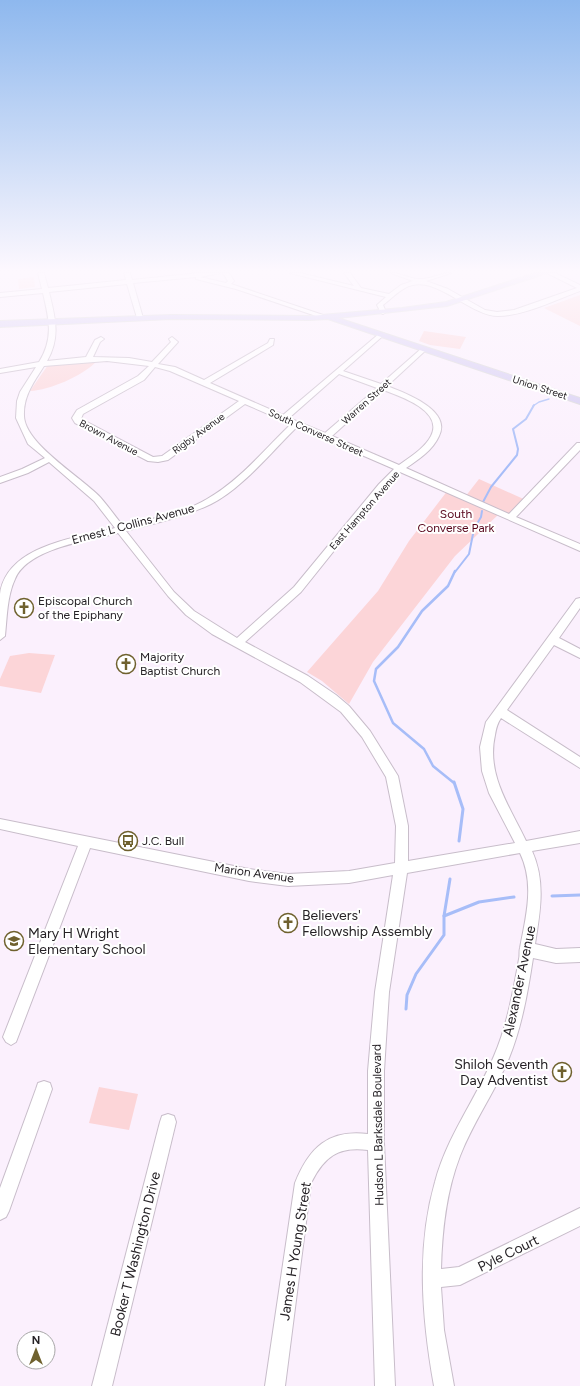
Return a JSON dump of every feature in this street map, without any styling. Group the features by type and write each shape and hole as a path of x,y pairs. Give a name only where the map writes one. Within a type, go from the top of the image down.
{"main road":[{"name":"Union Street","path":"392,338 580,401"}],"street":[{"name":"Hudson L Barksdale Boulevard","path":"52,338 43,363 24,392 19,409 20,418 31,442 49,459 91,493 122,529 180,604 203,622 318,688 345,709 366,734 392,776 402,826 401,868 382,992 377,1036 376,1143 385,1386"},
{"path":"284,418 378,338"},
{"path":"89,358 97,341 101,339"},
{"path":"154,364 175,342 172,339"},
{"path":"204,383 272,344 272,340"},
{"name":"Warren Street","path":"326,437 424,349"},
{"name":"South Converse Street","path":"0,371 43,363 89,358 122,359 154,364 172,369 580,548"},
{"name":"Brown Avenue","path":"151,459 78,421 76,416 80,412 137,381 154,364"},
{"name":"East Hampton Avenue","path":"238,642 285,601 304,582 391,476 432,443 438,433 438,422 424,406 380,387 339,372"},
{"name":"Rigby Avenue","path":"151,459 158,460 165,458 244,401"},
{"name":"Ernest L Collins Avenue","path":"0,636 5,593 10,578 21,563 33,554 48,548 180,514 195,508 221,494 296,423"},
{"path":"511,518 580,445"},
{"path":"0,480 25,471 49,459"},
{"name":"Alexander Avenue","path":"444,1386 439,1363 434,1320 433,1278 435,1227 442,1188 451,1158 462,1132 484,1093 502,1056 513,1017 536,896 532,872 522,847 494,791 487,763 486,742 488,731 499,710 580,602"},
{"path":"552,639 580,654"},
{"path":"499,710 580,763"},
{"name":"Marion Avenue","path":"0,824 249,875 288,880 335,878 401,868 580,836"},
{"path":"10,1037 86,842"},
{"path":"526,949 556,956 580,955"},
{"path":"0,1211 44,1090"},
{"name":"Booker T Washington Drive","path":"102,1386 168,1122"},
{"name":"James H Young Street","path":"275,1386 304,1183 309,1169 317,1158 330,1147 347,1140 376,1143"},
{"name":"Pyle Court","path":"433,1278 460,1276 580,1217"}],"green space":[{"path":"421,338 466,338 460,349 430,345 419,341"},
{"path":"96,362 83,372 56,385 30,391 48,365"},
{"name":"South Converse Park","path":"479,479 528,501 511,517 500,513 455,556 373,662 349,704 322,681 307,672 378,591 409,541 448,490 465,497"},
{"path":"29,653 55,655 41,693 0,686 0,679 10,656"},
{"path":"99,1087 138,1094 129,1130 89,1123"}],"waterway":[{"path":"534,406 549,399"},
{"path":"483,502 491,487 517,455 518,449 513,429 526,419 534,406"},
{"path":"455,572 469,554 474,529 481,517 482,511"},
{"path":"454,783 433,766 424,749 393,723 374,681 376,669 398,647 422,611 448,586 455,571"},
{"path":"454,782 463,809 459,841"},
{"path":"444,916 450,879"},
{"path":"552,896 580,895"},
{"path":"444,916 479,902 514,897"},
{"path":"406,1009 407,995 416,974 444,935 444,916"}],"place":[{"name":"Episcopal Church of the Epiphany","path":"24,608"},
{"name":"Majority Baptist Church","path":"126,664"},
{"name":"J.C. Bull","path":"128,841"},
{"name":"Believers' Fellowship Assembly","path":"288,923"},
{"name":"Mary H Wright Elementary School","path":"14,941"},
{"name":"Shiloh Seventh Day Adventist","path":"562,1072"}]}
